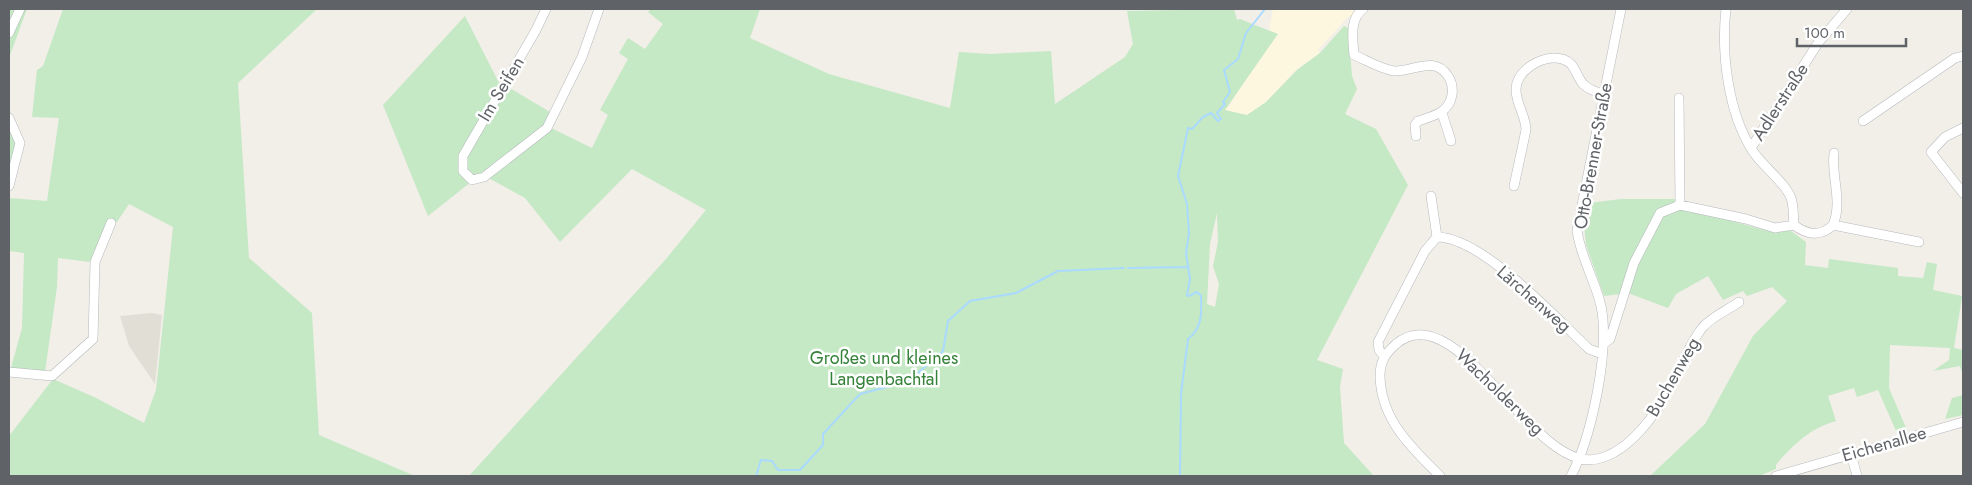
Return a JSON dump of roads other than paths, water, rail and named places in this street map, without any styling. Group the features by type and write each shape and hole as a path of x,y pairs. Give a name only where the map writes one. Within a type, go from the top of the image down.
{"street":[{"path":"9,33 20,9"},
{"name":"Im Seifen","path":"546,9 536,30 463,156 461,164 463,171 472,180 484,177 547,128 582,57 600,9"},
{"path":"1363,9 1360,11 1353,26 1354,55 1391,70 1424,65 1442,70 1447,74 1452,88 1451,101 1442,113 1418,121 1415,125 1416,136"},
{"name":"Otto-Brenner-Straße","path":"1571,476 1580,459 1601,369 1603,344 1600,305 1578,241 1577,230 1621,9"},
{"path":"1726,9 1723,40 1727,75 1741,128 1751,148 1790,195 1794,225 1800,230 1814,234 1827,230 1833,224 1838,209 1833,163 1834,153"},
{"name":"Adlerstraße","path":"1751,148 1818,43 1847,9"},
{"path":"1863,121 1955,58 1963,56"},
{"path":"1514,186 1526,130 1526,121 1516,96 1516,87 1518,78 1526,69 1547,58 1562,59 1573,66 1584,85 1603,94"},
{"path":"1679,98 1680,205"},
{"path":"1442,113 1450,141"},
{"path":"9,118 20,143 9,186"},
{"path":"1963,128 1945,137 1932,152 1963,193"},
{"path":"1431,196 1437,237 1425,251 1378,342 1379,350 1384,356 1380,380 1390,419 1404,439 1440,476"},
{"path":"1603,344 1610,339 1634,263 1660,213 1680,205 1746,219 1775,228 1794,225"},
{"path":"9,372 52,376 93,339 95,262 111,223"},
{"path":"1833,224 1919,242"},
{"name":"Lärchenweg","path":"1437,237 1454,239 1508,272 1589,348 1602,354"},
{"name":"Buchenweg","path":"1580,459 1596,460 1613,453 1642,430 1672,385 1688,348 1704,326 1739,302"},
{"name":"Wacholderweg","path":"1384,356 1403,338 1425,335 1453,346 1479,370 1528,423 1559,449 1580,459"},
{"name":"Eichenallee","path":"1776,476 1963,422"},
{"path":"1851,454 1858,476"}],"waterway":[{"path":"1180,476 1181,394 1188,339 1199,325 1201,296 1197,292 1189,296 1187,295 1190,279 1186,253 1189,233 1187,204 1178,176 1188,128 1192,129 1203,117 1211,113 1218,121 1221,119 1217,113 1225,104 1223,102 1230,92 1224,70 1238,59 1246,33 1265,9"},
{"path":"1128,268 1188,267"},
{"path":"756,476 761,460 772,461 778,470 800,470 823,445 823,434 860,394 909,381 943,351 948,321 970,301 1016,293 1058,271 1124,268"}],"park label":[{"name":"Großes und kleines Langenbachtal","path":"884,368"}]}
